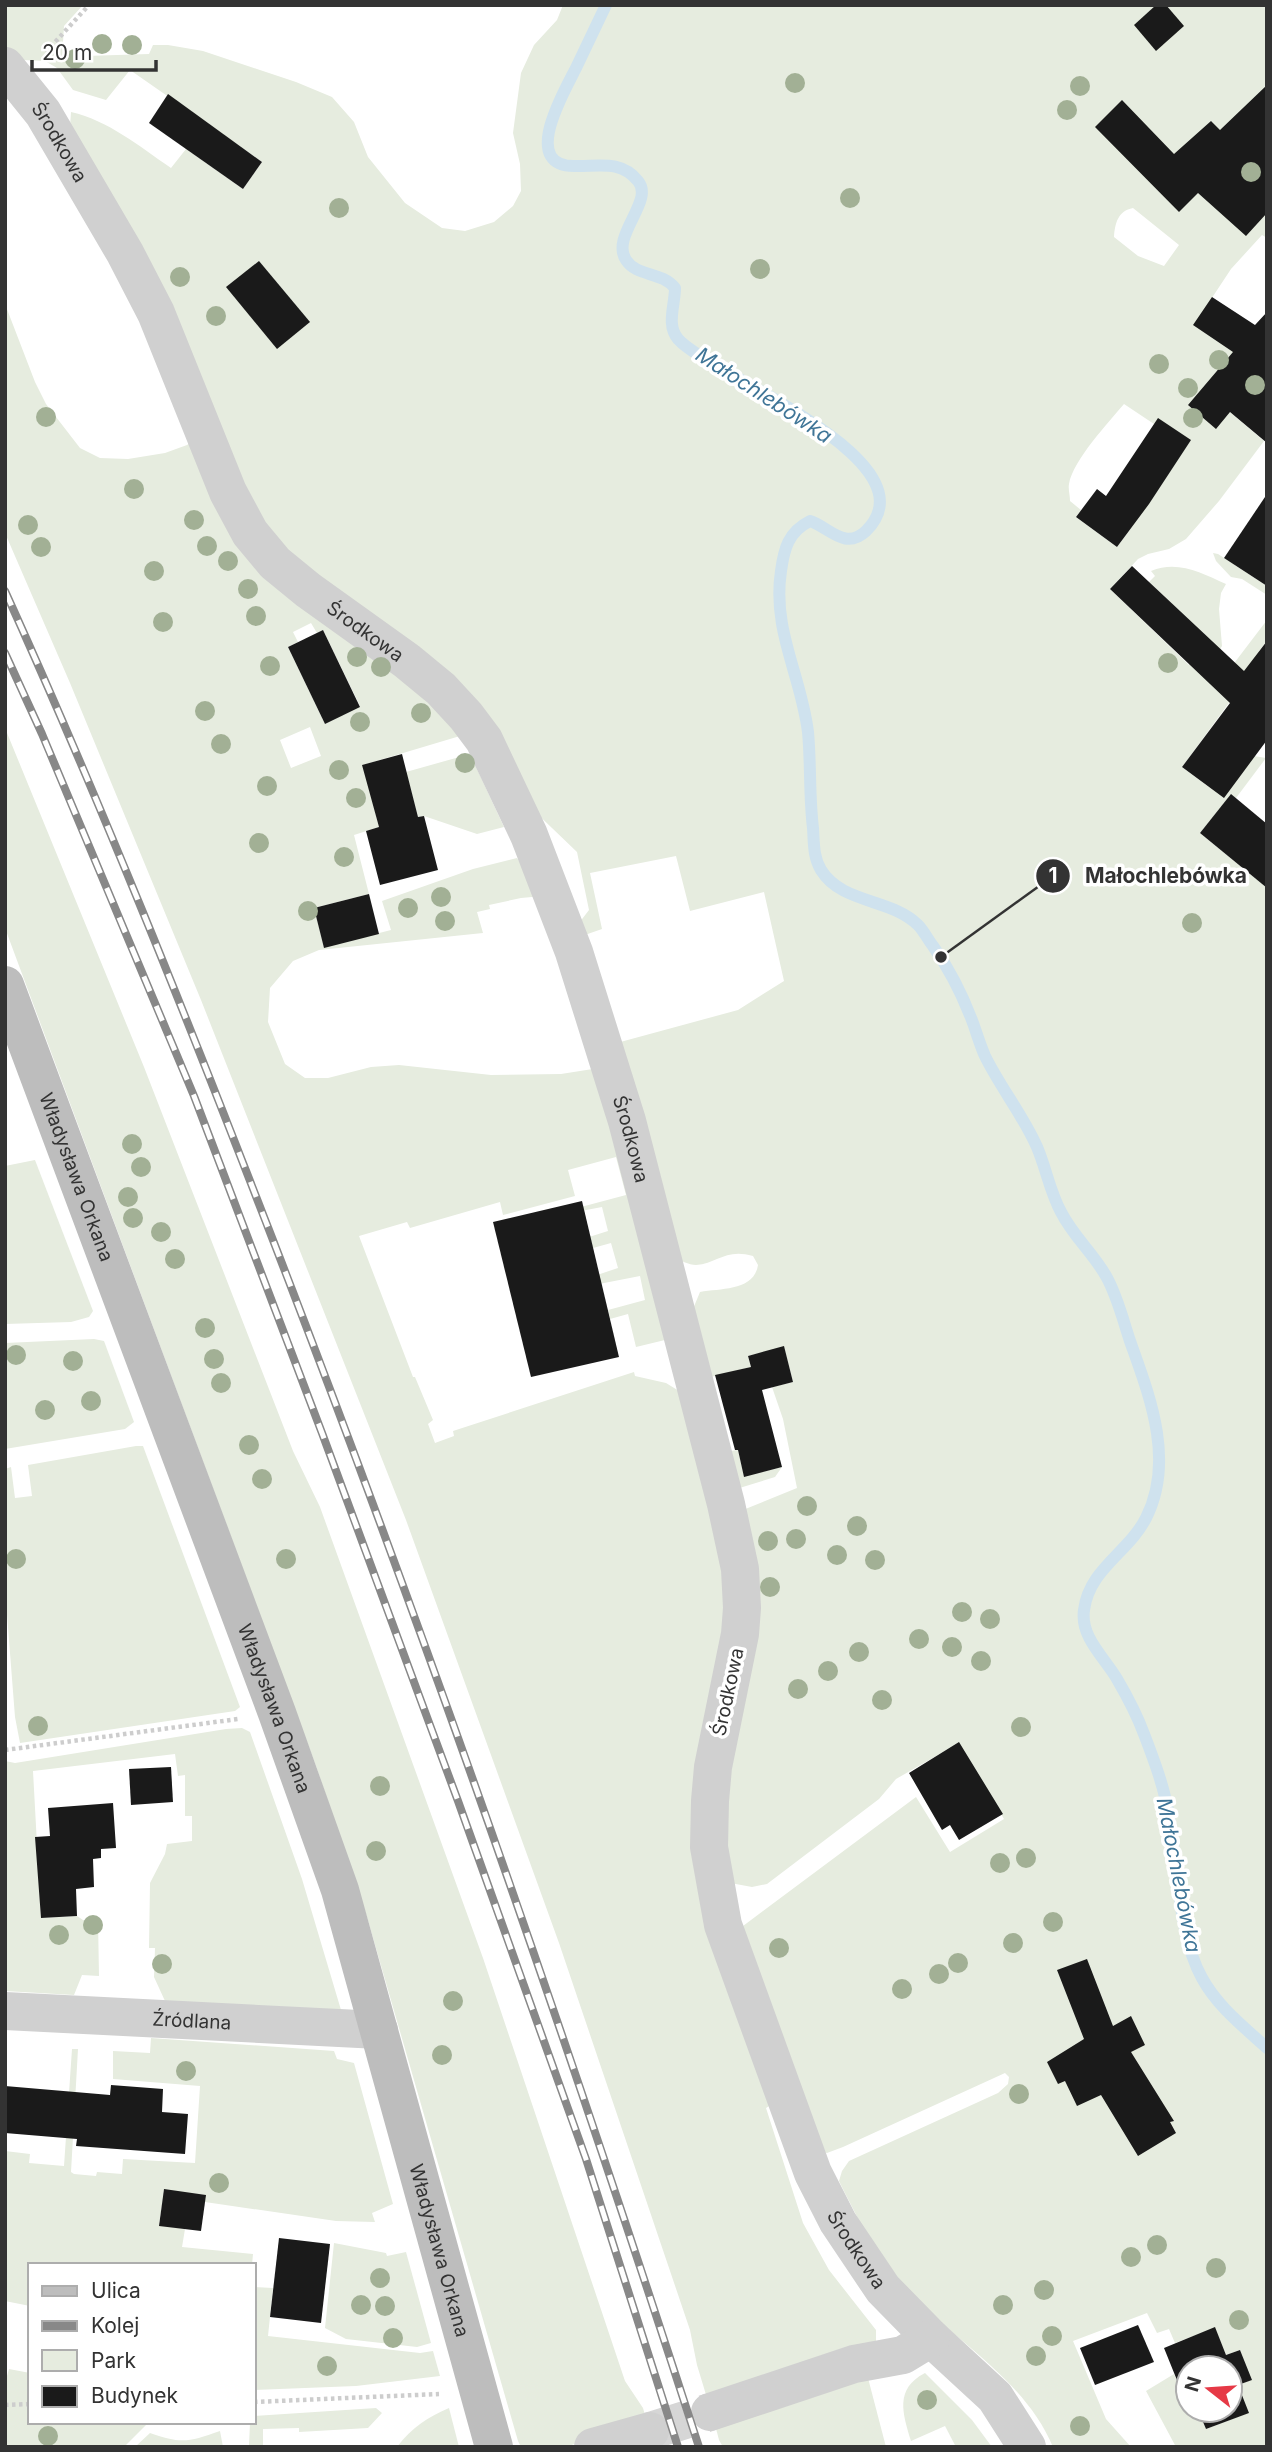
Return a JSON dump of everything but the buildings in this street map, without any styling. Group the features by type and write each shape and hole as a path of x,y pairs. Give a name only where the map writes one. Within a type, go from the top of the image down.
{"street":[{"name":"Środkowa","path":"12,73 43,113 156,313 228,492 250,533 275,563 407,661 441,689 466,716 484,740 555,897 627,1121 726,1504 740,1569 740,1634 713,1768 710,1801 709,1847 723,1926 813,2173 838,2222 883,2289 995,2397 1027,2447"},
{"name":"Władysława Orkana","path":"5,985 277,1713 340,1890 494,2447"},
{"name":"Źródlana","path":"5,2011 379,2030"},
{"path":"710,2412 854,2364 902,2355 931,2338"},
{"path":"593,2447 650,2431"}],"path":[{"path":"12,73 89,5"},
{"path":"5,1750 168,1730 277,1713"},
{"path":"256,2402 478,2392"},
{"path":"5,2405 28,2404"}],"green space":[{"path":"5,5 83,5 64,26 63,42 68,50 85,56 149,54 153,45 168,45 203,51 296,82 332,97 354,122 368,157 405,203 442,228 465,231 494,222 513,206 521,191 520,164 513,133 521,73 534,45 557,20 563,5 1267,5 1267,238 1262,235 1231,269 1194,325 1267,374 1230,412 1264,441 1219,501 1186,539 1169,549 1138,559 1110,589 1189,665 1211,641 1149,582 1155,576 1151,571 1180,567 1226,584 1221,593 1219,609 1222,646 1204,677 1216,687 1267,620 1267,641 1259,651 1264,655 1182,767 1209,787 1236,753 1266,758 1236,798 1231,795 1200,833 1256,879 1267,867 1267,2447 1176,2447 1146,2391 1174,2374 1174,2424 1204,2424 1206,2429 1219,2424 1244,2424 1244,2415 1248,2413 1244,2402 1244,2383 1251,2380 1244,2354 1240,2350 1226,2354 1215,2328 1175,2343 1169,2329 1157,2333 1147,2313 1073,2341 1106,2419 1131,2447 1053,2447 1041,2423 1007,2381 907,2291 886,2266 839,2181 842,2171 849,2161 998,2093 1008,2084 1009,2077 1005,2073 843,2147 827,2153 819,2151 743,1926 916,1797 950,1852 1004,1819 959,1743 896,1779 879,1799 767,1884 752,1887 725,1882 738,1512 797,1488 783,1419 772,1387 793,1382 784,1347 748,1356 751,1367 711,1377 730,1451 738,1450 744,1476 782,1467 775,1477 733,1490 688,1321 700,1292 744,1284 750,1280 758,1265 753,1256 744,1254 729,1255 696,1265 673,1258 613,1044 738,1010 784,981 764,892 690,911 676,856 590,873 602,929 579,937 576,927 589,910 577,852 527,804 517,779 269,543 70,127 71,112 111,128 171,168 186,149 243,189 262,162 130,70 106,100 73,90 57,68 45,61 22,60 5,50","holes":["1133,208 1179,245 1164,266 1138,256 1114,237 1118,218","1124,404 1154,424 1137,519 1117,547 1076,517 1081,510 1070,501 1069,486 1072,474 1084,453"]},
{"path":"5,304 46,404 80,448 100,458 128,459 165,453 197,438 221,502 453,711 460,736 363,765 379,827 354,835 369,894 314,908 324,947 391,930 382,901 473,869 517,858 543,896 489,905 490,909 477,912 483,933 319,950 293,961 270,988 268,1022 285,1064 305,1078 328,1078 371,1067 399,1065 491,1075 561,1074 599,1068 665,1340 636,1347 628,1314 610,1319 608,1310 645,1300 640,1276 599,1284 597,1275 618,1268 611,1243 593,1248 589,1237 608,1231 602,1207 581,1211 581,1207 626,1195 616,1157 568,1170 575,1196 503,1215 500,1202 410,1228 407,1222 359,1236 413,1377 433,1420 428,1424 435,1443 454,1436 453,1431 634,1372 635,1376 666,1383 679,1391 733,1595 702,1755 777,2101 766,2108 803,2223 829,2270 876,2330 876,2341 707,2398 690,2330 559,1943 406,1520 201,1000 5,533","holes":["311,623 317,633 323,630 360,706 325,724 288,647 298,642 293,632","310,727 321,756 291,768 280,740"]},
{"path":"1213,553 1267,586 1267,595 1242,579 1231,577 1216,561"},
{"path":"5,728 144,1067 293,1451 320,1507 483,1958 625,2381 643,2408 647,2422 565,2447 521,2447 518,2441 367,1917 316,1766 5,928"},
{"path":"470,754 504,827 477,834 424,816 418,817 406,772"},
{"path":"35,1160 93,1311 89,1317 71,1322 5,1324 5,1166"},
{"path":"94,1339 104,1341 134,1422 125,1429 5,1449 5,1343"},
{"path":"143,1446 240,1707 235,1711 20,1743 15,1717 5,1589 5,1469 11,1467 15,1498 32,1496 28,1465"},
{"path":"242,1728 250,1732 302,1879 341,2010 165,2001 154,1977 155,1948 149,1948 150,1883 165,1854 167,1844 192,1841 192,1816 185,1816 185,1775 178,1776 175,1754 33,1771 41,1918 77,1916 83,1920 98,1920 99,1976 82,1975 74,1995 5,1991 5,1761 15,1763"},
{"path":"151,2038 334,2051 337,2059 354,2063 393,2204 372,2213 375,2222 336,2221 205,2202 205,2195 164,2190 159,2225 185,2229 182,2247 253,2254 252,2263 28,2263 28,2306 5,2301 5,2151 30,2154 29,2163 64,2166 72,2049 78,2049 71,2172 96,2176 97,2172 122,2174 123,2159 195,2163 200,2086 113,2079 113,2051 150,2053"},
{"path":"334,2243 386,2253 387,2256 406,2252 431,2343 417,2347 346,2339 325,2328"},
{"path":"256,2287 273,2288 268,2336 420,2353 433,2351 440,2376 356,2386 256,2390"},
{"path":"9,2369 28,2373 28,2424 147,2424 124,2447 5,2447 5,2383"},
{"path":"925,2373 972,2420 992,2447 956,2447 945,2426 911,2441 903,2403 909,2387"},
{"path":"868,2378 886,2447 723,2447 719,2440 714,2421"},
{"path":"376,2408 382,2413 368,2428 299,2432 299,2428 263,2429 263,2447 249,2447 250,2424 256,2424 256,2416"},
{"path":"449,2408 459,2447 397,2447 420,2424"},
{"path":"220,2431 223,2447 135,2447 150,2433 185,2440"}],"waterway":[{"name":"Małochlebówka","path":"606,5 556,110 550,126 550,154 558,163 616,167 631,174 638,181 642,189 641,198 627,230 623,251 626,260 636,269 663,279 675,288 672,328 678,339 698,354 810,421 846,448 871,476 880,504 866,531 858,537 844,538 810,521 797,530 788,542 781,571 780,613 808,732 814,849 821,870 830,881 854,895 907,916 918,925 945,964 956,983 985,1056 1031,1135 1061,1212 1101,1268 1117,1299 1151,1407 1159,1452 1159,1474 1154,1496 1139,1530 1093,1583 1087,1596 1084,1620 1094,1647 1117,1679 1135,1713 1159,1775 1169,1817 1183,1921 1194,1961 1215,1998 1267,2048"}],"tunnel":[{"path":"650,2431 710,2412"}],"railway":[{"path":"5,591 142,911 239,1154 385,1536 494,1838 699,2447"},
{"path":"5,653 42,734 194,1096 322,1433 586,2159 678,2447"}],"place":[{"name":"Małochlebówka","path":"941,957"}]}
